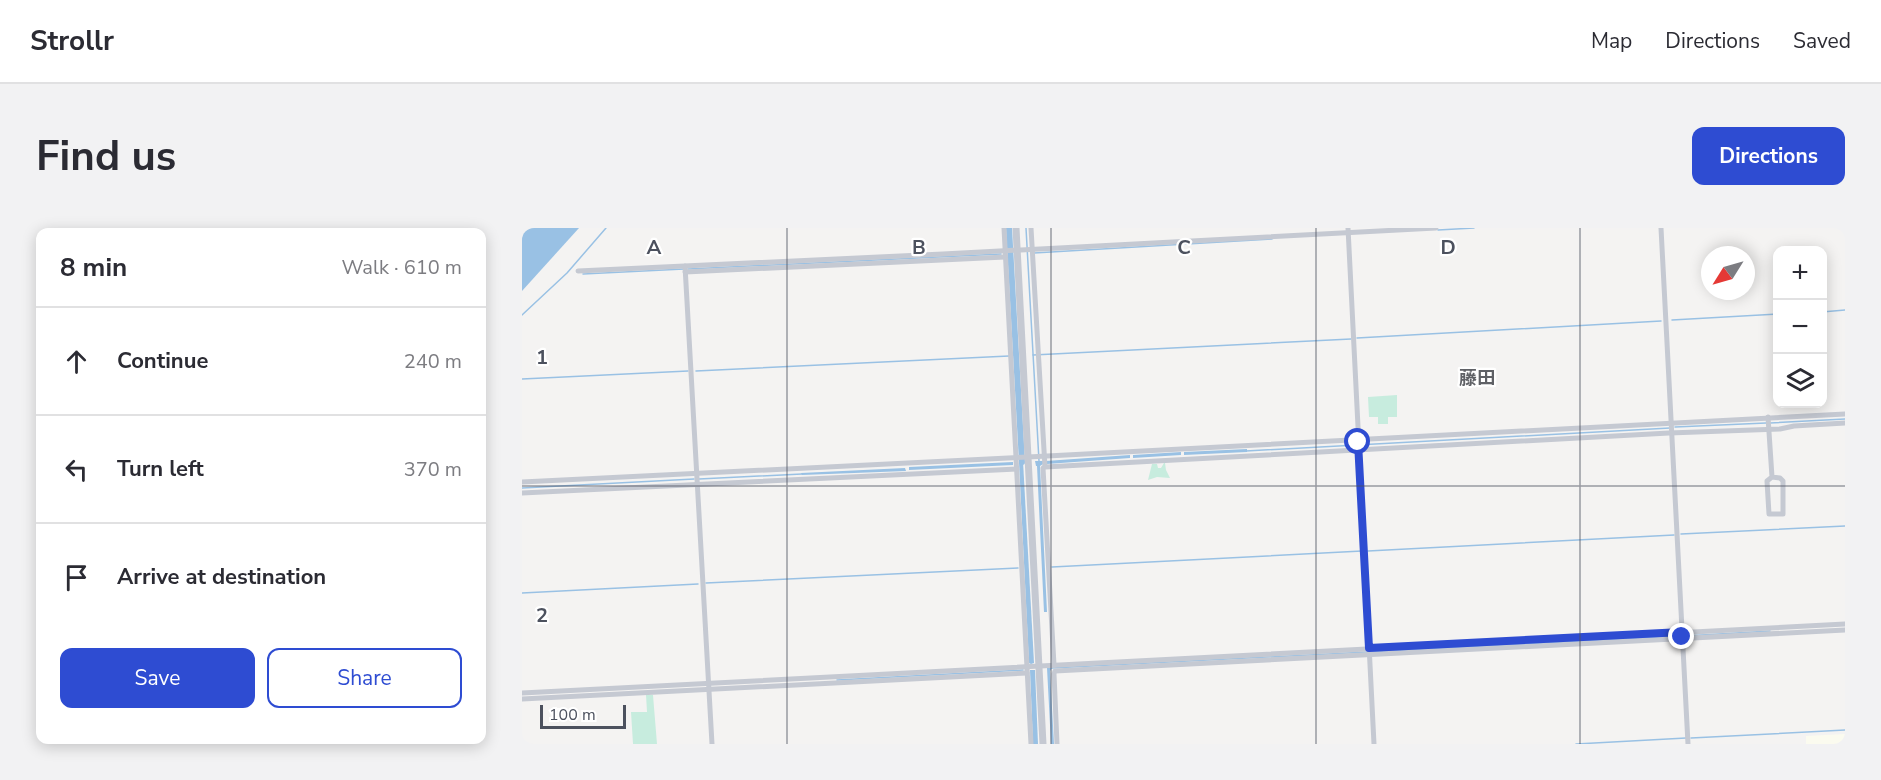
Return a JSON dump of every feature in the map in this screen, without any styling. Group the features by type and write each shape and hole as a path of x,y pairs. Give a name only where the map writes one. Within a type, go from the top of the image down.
{"street":[{"path":"1004,228 1020,251 1030,460 1045,615 1044,667 1031,744"},
{"path":"1016,228 1038,355 1030,460"},
{"path":"1031,228 1020,251 1030,460 1044,667 1057,744"},
{"path":"578,271 752,266 1436,228"},
{"path":"1661,228 1688,740"},
{"path":"1348,233 1374,744"},
{"path":"685,269 712,744"},
{"path":"522,482 697,479 908,469 1030,460 1789,422 1845,414"},
{"path":"522,493 697,479 908,469 1030,460 1755,423 1845,423"},
{"path":"1769,423 1772,477"},
{"path":"1030,460 1043,468 1045,615 1043,744"},
{"path":"1772,477 1783,481 1783,513 1769,514 1767,481 1772,477"},
{"path":"522,699 976,673 1044,667 1370,652 1845,624"},
{"path":"1682,635 1845,630"},
{"path":"522,693 708,687"}],"shaded area":[{"path":"1845,734 1845,744 1806,744 1806,736"}],"green space":[{"path":"1397,395 1397,417 1388,417 1388,424 1378,424 1378,417 1369,417 1368,397"},
{"path":"1164,463 1170,478 1157,477 1148,480 1152,464 1157,464 1158,468 1161,468"},
{"path":"646,695 653,695 657,744 633,744 631,712 647,712"}],"water":[{"path":"522,228 579,228 522,291"},
{"path":"1247,449 1247,452 1184,455 1184,452"},
{"path":"1181,452 1181,455 1133,458 1133,455"},
{"path":"1130,455 1130,458 1047,464 1046,461"},
{"path":"1023,461 1034,663 1031,664 1029,663 1019,462"},
{"path":"1035,461 1043,461 1040,466 1047,612 1044,612"},
{"path":"1013,462 1013,465 909,470 909,467"},
{"path":"905,468 906,471 802,475 801,473"},
{"path":"1053,667 1050,671 1054,744 1051,744 1047,668"},
{"path":"1030,670 1035,670 1038,744 1033,744"}],"waterway":[{"path":"522,315 567,273 606,228"},
{"path":"1009,228 1022,462"},
{"path":"1026,228 1039,461"},
{"path":"1438,230 1474,228"},
{"path":"1034,253 1272,239"},
{"path":"688,269 1001,254"},
{"path":"583,274 684,269"},
{"path":"1827,312 1845,310"},
{"path":"1672,320 1773,314"},
{"path":"1357,338 1661,321"},
{"path":"1033,355 1351,339"},
{"path":"696,371 1009,356"},
{"path":"522,379 688,371"},
{"path":"1770,423 1845,419"},
{"path":"1675,427 1766,423"},
{"path":"1246,451 1670,428"},
{"path":"699,479 802,474"},
{"path":"522,488 694,479"},
{"path":"1681,534 1845,526"},
{"path":"1368,551 1674,535"},
{"path":"1052,567 1362,551"},
{"path":"706,583 1018,568"},
{"path":"522,593 698,584"},
{"path":"1684,636 1770,631"},
{"path":"1052,668 1680,636"},
{"path":"837,680 1023,670"},
{"path":"1691,738 1845,730"},
{"path":"1576,744 1686,738"}],"district":[{"name":"藤田","path":"1477,378"}],"route":[{"path":"1358,442 1369,648 1682,632 1682,637"}]}
